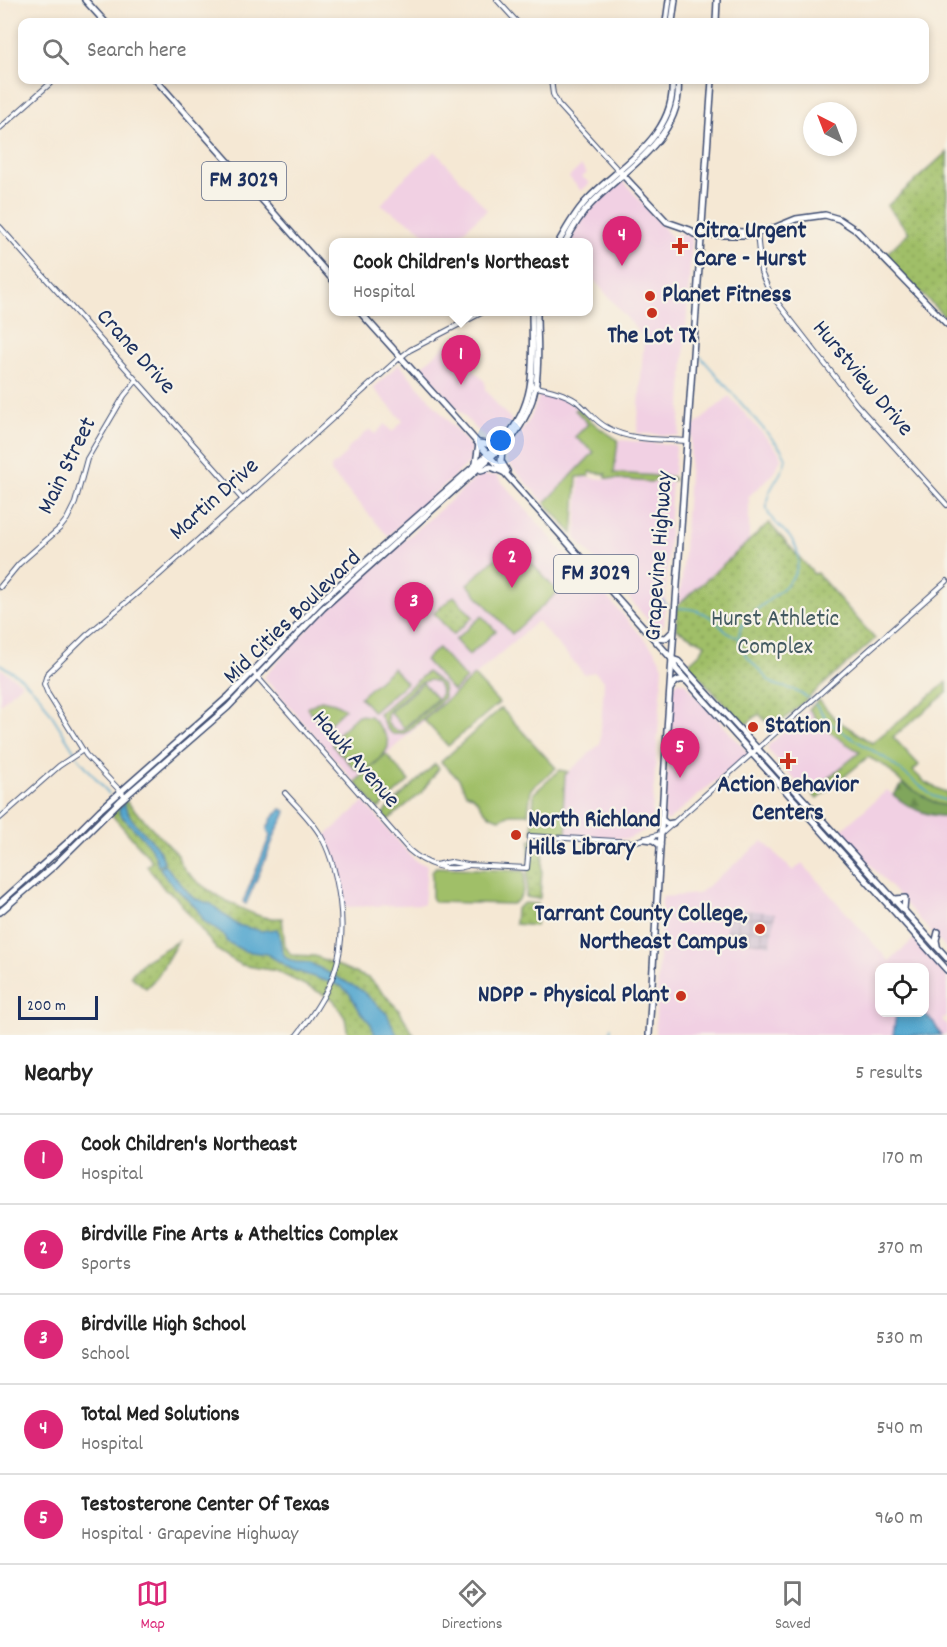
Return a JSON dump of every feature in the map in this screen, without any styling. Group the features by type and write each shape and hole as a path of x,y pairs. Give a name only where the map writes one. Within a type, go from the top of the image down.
{"main road":[{"path":"86,0 102,18"},
{"path":"667,18 669,0"},
{"path":"673,18 675,0"},
{"path":"716,18 717,0"},
{"name":"FM 3029","path":"160,84 329,276"},
{"path":"673,84 675,97"},
{"path":"562,238 580,212 620,172 662,137 673,119 677,84"},
{"name":"Grapevine Highway","path":"649,1035 660,834 712,84"},
{"path":"620,172 667,222 700,233 754,233 813,215 825,215 839,219 857,231 947,324"},
{"path":"567,238 580,212"},
{"name":"FM 3029","path":"364,316 672,659 676,669 704,699 730,718 801,807 947,970"},
{"name":"Mid Cities Boulevard","path":"502,445 518,421 534,386 532,316"},
{"name":"Mid Cities Boulevard","path":"316,611 433,511 515,434 531,407 538,365 537,316"},
{"path":"515,434 518,421"},
{"path":"475,464 479,443 502,445 501,461 508,476"},
{"name":"Mid Cities Boulevard","path":"0,903 123,794 228,707 363,563 475,464 490,456"},
{"path":"474,474 489,467 508,476"},
{"path":"428,505 433,511"},
{"path":"363,563 372,565"},
{"path":"652,637 666,638 674,629"},
{"name":"FM 3029","path":"672,659 678,661 756,752 806,802 893,898 904,898 904,909 929,938"},
{"path":"670,692 674,683 680,680 687,681"},
{"name":"Mid Cities Boulevard","path":"0,912 55,865 123,794"},
{"path":"801,807 806,802"},
{"path":"661,819 667,824 673,823"},
{"path":"645,839 660,845"},
{"path":"938,932 936,940 939,949"},
{"path":"916,934 921,934 925,939 929,938 947,958"},
{"path":"932,952 936,951 947,964"}],"street":[{"path":"497,0 513,18"},
{"path":"0,128 50,84"},
{"path":"552,84 558,104 620,172"},
{"name":"Crane Drive","path":"0,227 243,500"},
{"name":"Hurstview Drive","path":"754,233 761,272 770,293 855,404 947,505"},
{"name":"Martin Drive","path":"83,750 48,694 44,684 47,675 87,635 117,612 401,357 475,316"},
{"name":"Main Street","path":"0,587 19,564 67,519 75,503 87,459 124,396 136,381"},
{"path":"534,386 563,394 575,400 602,424 620,434 686,441"},
{"path":"645,839 660,834 673,823 947,581"},
{"name":"Hawk Avenue","path":"256,675 409,850 430,864 459,868 468,865 527,868 530,836 633,842 645,839"},
{"path":"0,818 59,766 83,750 123,794"},
{"path":"285,793 322,838 336,872 342,936 336,969 327,989 297,1035"}],"shaded area":[{"path":"435,151 487,210 456,238 430,238 416,226 381,205 400,182"},
{"path":"581,166 587,173 582,177 590,183 581,191 569,177"},
{"path":"620,181 624,182 670,235 675,239 677,233 692,237 679,436 637,433 644,338 593,279 593,238 572,238 591,209"},
{"path":"448,343 485,382 485,389 511,419 502,434 495,440 488,440 473,426 421,367"},
{"path":"399,364 471,447 470,462 388,536 331,472 331,467 370,429 375,434 385,424 392,432 403,421 373,388"},
{"path":"540,394 563,399 577,408 575,410 589,424 585,447 595,452 545,503 507,462 505,454 530,419"},
{"path":"729,396 779,452 781,459 772,475 748,497 749,541 677,606 682,580 692,428"},
{"path":"620,440 674,445 676,447 674,474 669,476 615,472"},
{"path":"482,473 486,476 496,475 585,577 590,578 655,651 663,666 651,827 628,839 566,836 567,817 563,814 565,775 600,744 604,681 595,672 584,674 537,621 355,782 264,677 325,610"},
{"path":"582,477 650,483 672,481 664,625 655,628 625,594 626,592 576,539 579,481"},
{"path":"0,668 22,683 0,704"},
{"path":"678,681 685,683 748,753 668,821 664,814 673,688"},
{"path":"809,709 832,735 860,752 808,794 768,750 768,746"},
{"path":"887,790 910,808 932,816 947,817 947,950 840,831"},
{"path":"364,802 417,862 427,865 424,904 345,907 334,855 325,836"},
{"name":"Tarrant County College, Northeast Campus","path":"763,841 793,871 802,863 889,961 914,939 947,977 947,1016 942,1019 947,1026 947,1035 655,1035 662,897 698,894"},
{"path":"729,908 775,913 771,945 725,939"}],"green space":[{"path":"947,152 947,319 884,256 909,232 887,206"},
{"path":"577,408 598,427 618,440 614,473 673,477 674,480 650,482 606,478 606,474 590,472 589,476 577,477 573,534 545,503 594,452 575,437 588,424 575,410"},
{"name":"Hurst Athletic Complex","path":"769,523 875,639 773,729 759,714 744,726 688,664 701,652 705,644 676,629 677,606"},
{"path":"513,543 558,592 512,634 467,584"},
{"path":"454,596 473,617 453,635 434,613"},
{"path":"482,616 496,631 469,655 455,640"},
{"path":"438,648 466,679 453,691 425,660"},
{"path":"393,668 406,683 373,712 360,697"},
{"path":"427,672 443,685 444,697 439,704 410,730 402,734 393,734 387,729 379,714","holes":["432,681 438,684 440,689 439,699 404,730 392,728 387,721 387,714 391,709 420,683"]},
{"path":"474,676 499,703 448,746 424,720"},
{"path":"947,682 947,693 893,737 919,765 913,771 926,783 947,793 947,806 937,804 918,794 903,784 885,766 868,757 817,799 811,792 860,752 832,733 814,716 809,709 819,700 835,719 872,743"},
{"path":"423,683 437,699 404,728 390,712"},
{"path":"321,700 335,703 345,709 324,729 307,708"},
{"path":"501,708 556,768 531,789 528,814 510,814 500,819 487,813 475,798 466,793 459,779 441,762"},
{"path":"358,715 370,716 384,733 388,745 382,756 365,772 356,770 332,745 333,738"},
{"path":"386,754 409,781 378,809 355,782"},
{"path":"435,764 439,768 421,793 388,820 383,814 385,811"},
{"path":"560,770 568,772 565,775 563,813 567,817 566,836 532,832 534,793"},
{"path":"903,784 937,804 947,806 947,817 931,815 918,810 893,795"},
{"path":"125,800 178,855 181,864 200,884 253,914 268,918 282,918 285,946 291,955 315,956 370,979 399,1010 414,1035 348,1035 345,1018 333,999 276,971 241,965 217,950 174,895 165,890 147,866 152,861 111,814"},
{"path":"534,838 544,840 540,898 538,899 526,897 530,841"},
{"path":"436,867 523,870 525,873 523,891 512,904 434,902 432,899 432,871"},
{"path":"524,903 538,904 536,926 515,924 516,909"},
{"path":"178,941 157,977 146,988 130,976 144,961"}],"water":[{"path":"124,804 132,820 151,839 161,854 164,862 158,866 153,851 120,814 119,809"},
{"path":"281,809 286,811 285,814 246,904 243,902 270,836 267,829 272,818"},
{"path":"164,864 193,898 211,904 237,925 261,931 277,929 286,958 295,962 310,963 361,990 387,1014 397,1035 375,1035 371,1024 361,1013 350,994 341,986 293,970 267,954 244,951 226,941 226,937 204,921 197,909 167,879 160,868"},
{"path":"896,1017 928,1017 941,1035 893,1035"}],"waterway":[{"path":"700,356 782,450 786,458 782,471 768,495 767,509 769,515 795,545 798,563 793,577 783,588 746,620 740,631 740,645 750,660 772,683 794,690 810,699"},
{"path":"662,600 669,606"},
{"path":"679,608 693,609 705,614 737,637"},
{"path":"0,664 20,677 40,696 75,752"},
{"path":"815,704 830,723 885,758 933,796 947,801"},
{"path":"77,756 109,794"},
{"path":"610,1035 611,1027"}],"place":[{"name":"Citra Urgent Care - Hurst","path":"680,246"},
{"name":"Total Med Solutions","path":"622,266"},
{"name":"Planet Fitness","path":"650,296"},
{"name":"The Lot TX","path":"652,313"},
{"name":"Cook Children's Northeast","path":"461,385"},
{"name":"Birdville Fine Arts & Atheltics Complex","path":"512,588"},
{"name":"Birdville High School","path":"414,632"},
{"name":"Station 1","path":"753,727"},
{"name":"Action Behavior Centers","path":"788,761"},
{"name":"Testosterone Center Of Texas","path":"680,778"},
{"name":"North Richland Hills Library","path":"516,835"},
{"name":"Tarrant County College, Northeast Campus","path":"760,929"},
{"name":"NDPP - Physical Plant","path":"681,996"}]}
